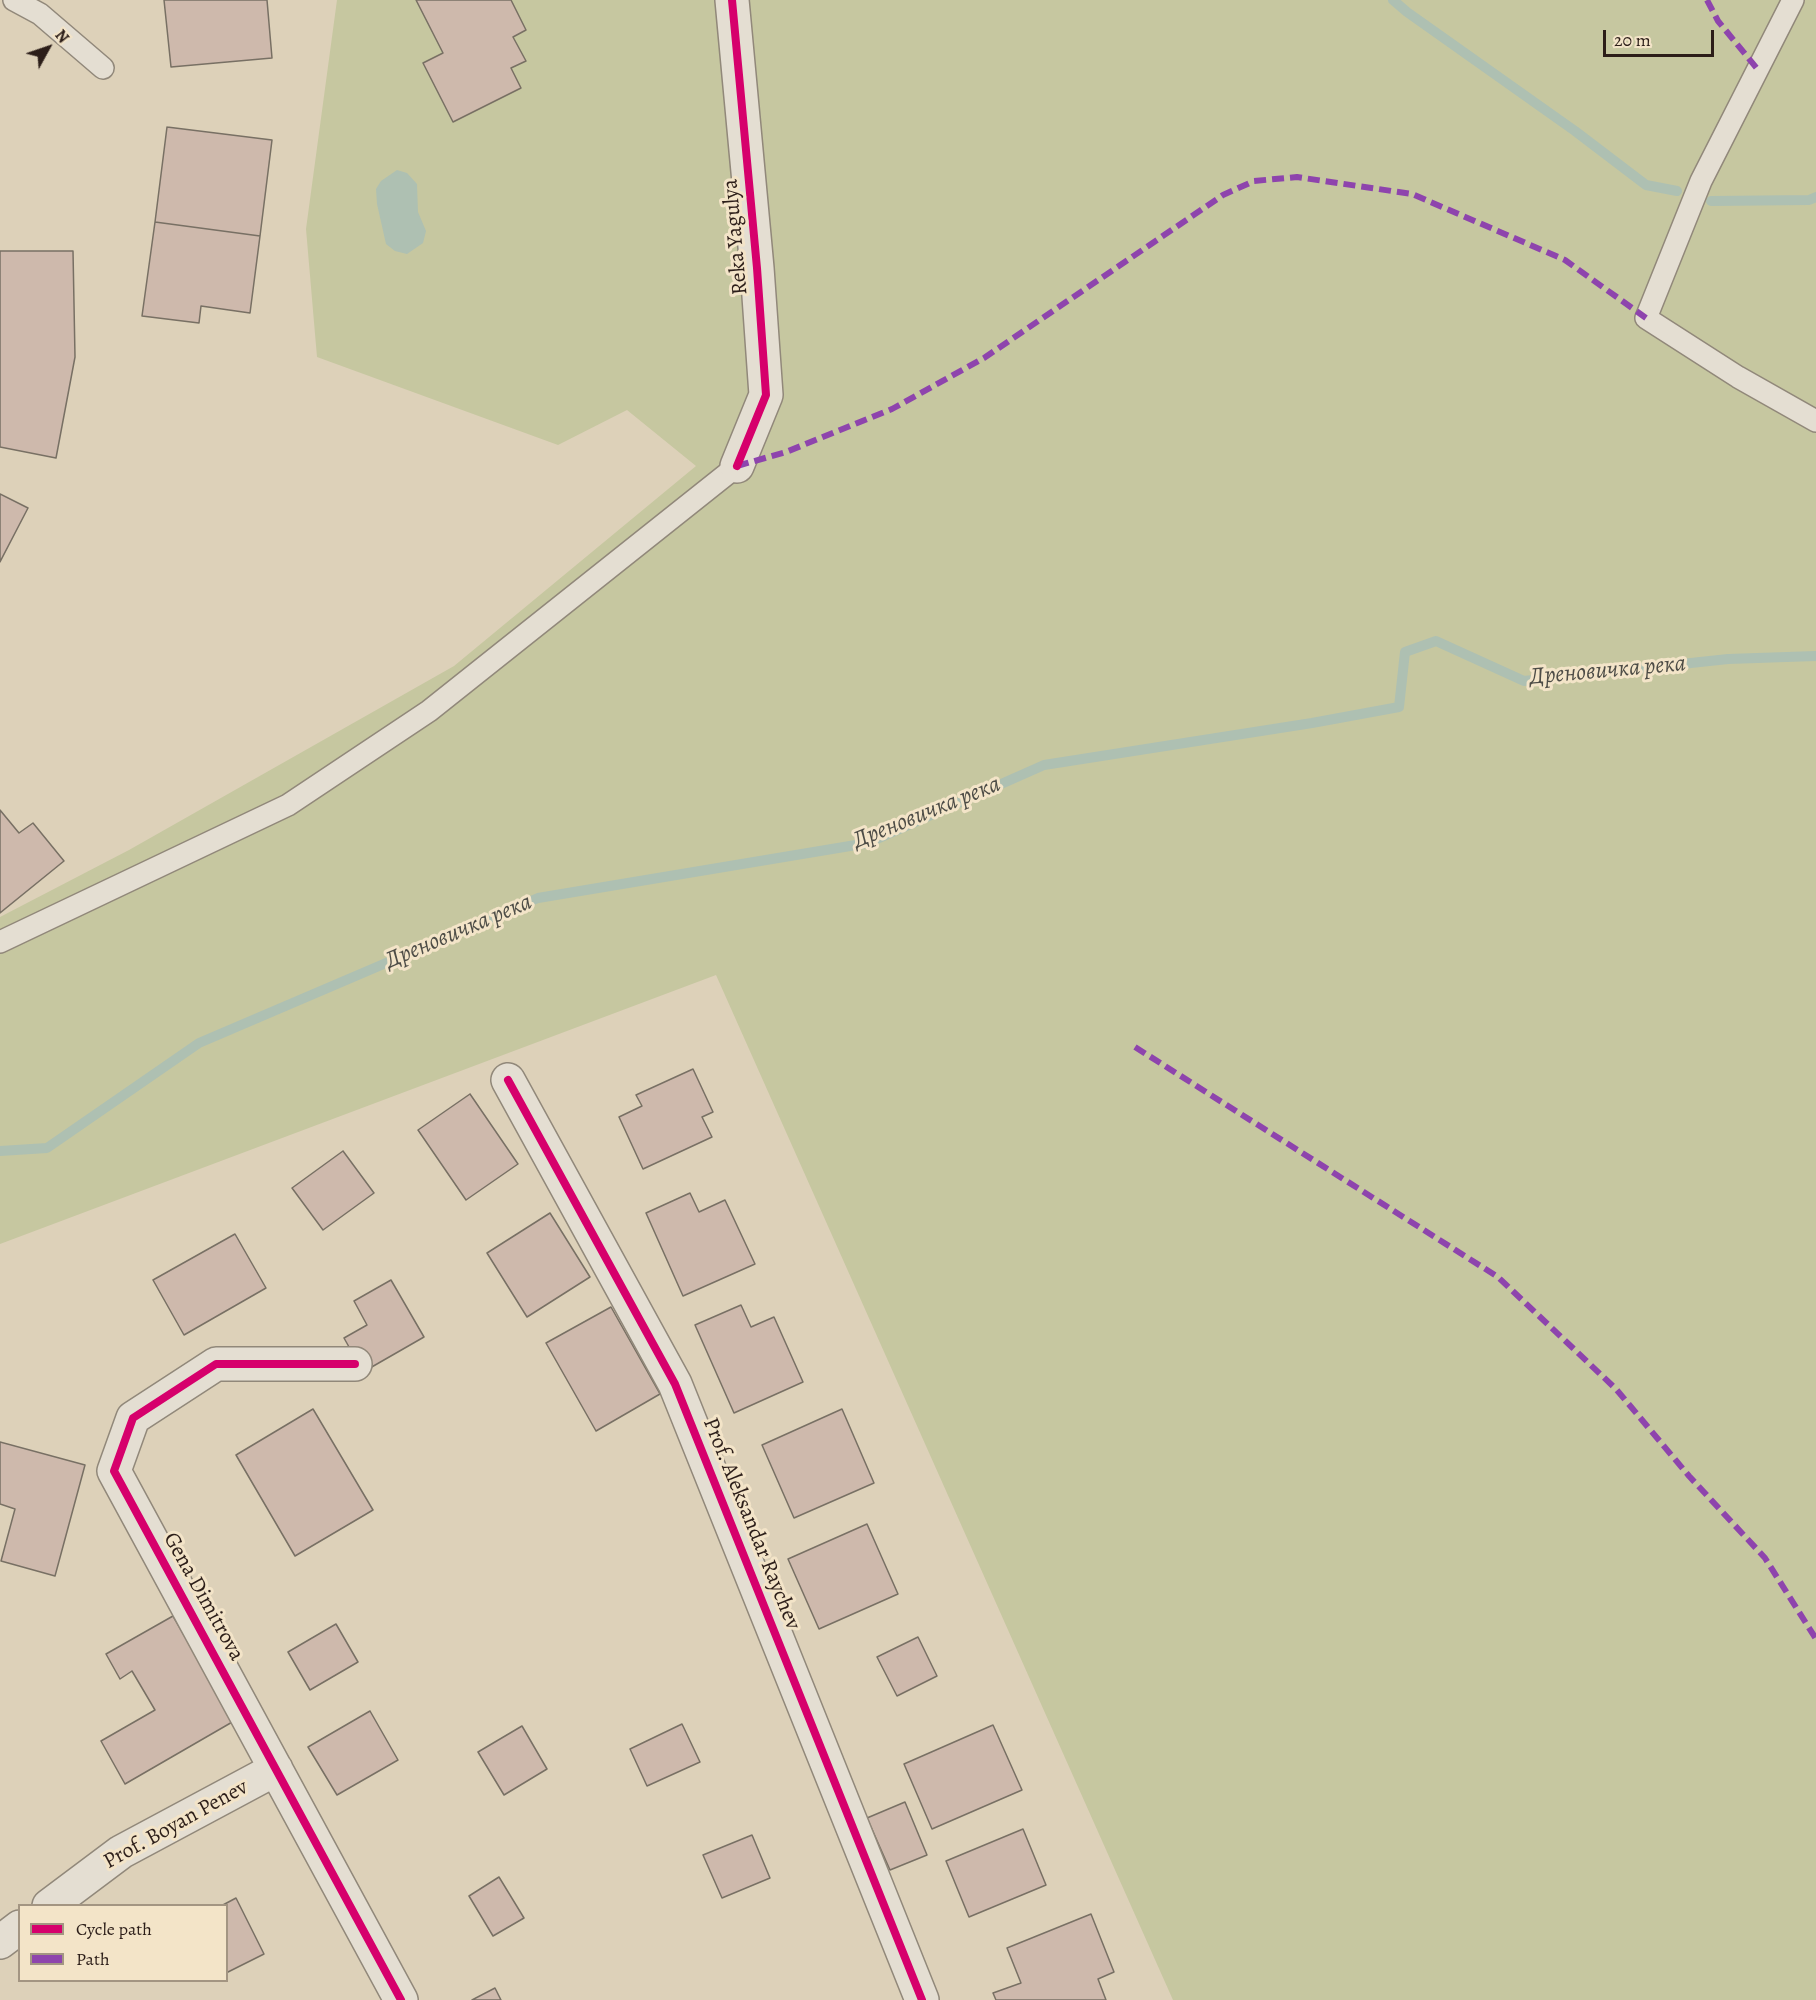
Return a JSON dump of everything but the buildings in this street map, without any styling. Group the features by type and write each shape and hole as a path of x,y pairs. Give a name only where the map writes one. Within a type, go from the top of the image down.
{"street":[{"name":"Reka Yagulya","path":"732,0 757,268 766,396 737,466"},
{"name":"Prof. Aleksandar Raychev","path":"508,1080 675,1384 922,2000"},
{"name":"Gena Dimitrova","path":"355,1364 216,1364 133,1418 114,1471 401,2000"},
{"name":"Prof. Boyan Penev","path":"50,1904 121,1852 276,1769"},
{"path":"0,1942 18,1929"}],"lane":[{"path":"14,0 40,14 103,68"},
{"path":"1793,0 1701,181 1646,318 1738,377 1816,421"},
{"path":"0,942 288,805 429,711 737,466"}],"green space":[{"path":"337,0 1816,0 1816,2000 1173,2000 716,975 0,1244 0,917 129,850 454,666 696,466 627,410 558,445 317,357 306,229"}],"shaded area":[{"path":"397,170 407,173 417,184 418,212 426,231 423,243 407,254 395,251 386,244 377,204 376,189 381,181"}],"waterway":[{"path":"1393,0 1646,185 1677,191"},
{"path":"1711,201 1809,200 1816,197"},
{"name":"Дреновичка река","path":"0,1151 47,1148 199,1043 538,898 868,843 1044,765 1399,707 1405,652 1436,641 1524,681 1728,659 1816,656"}],"marked path":[{"path":"1707,0 1718,21 1759,71"},
{"path":"737,466 786,452 892,409 984,358 1223,195 1254,181 1297,177 1412,194 1565,260 1646,318"},
{"path":"1135,1047 1498,1277 1616,1389 1689,1476 1765,1558 1816,1639"}],"cycle path":[{"path":"732,0 757,268 766,395 737,466"},
{"path":"508,1080 675,1384 922,2000"},
{"path":"355,1364 216,1364 133,1418 114,1471 401,2000"}]}
